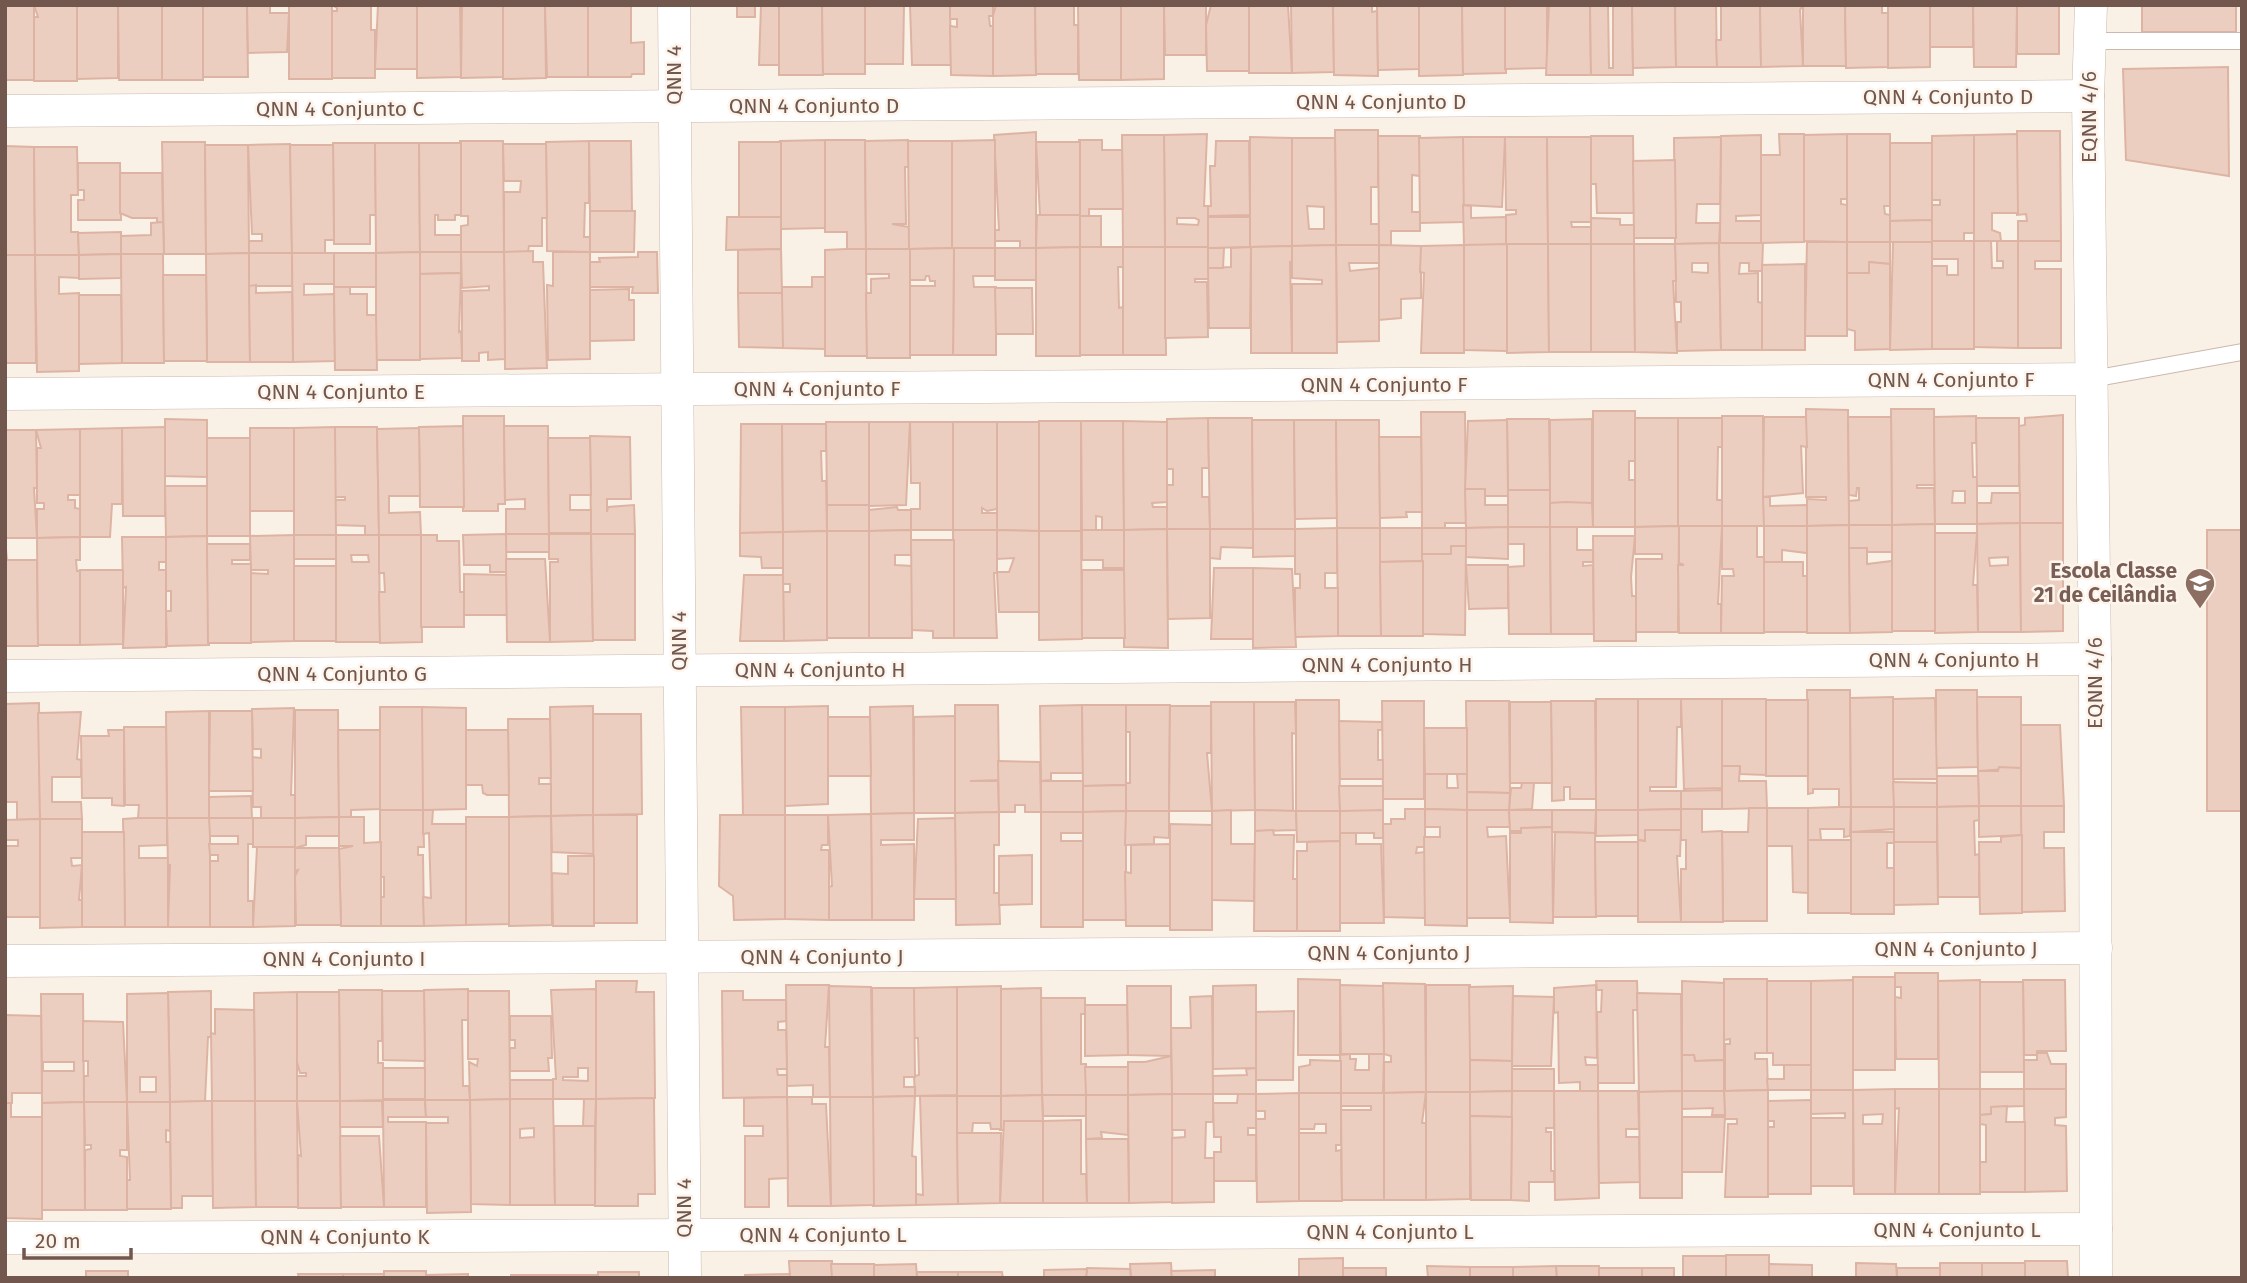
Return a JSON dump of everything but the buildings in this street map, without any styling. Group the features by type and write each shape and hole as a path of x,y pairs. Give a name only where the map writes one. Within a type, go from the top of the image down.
{"street":[{"name":"QNN 4","path":"674,5 685,1278"},
{"name":"EQNN 4/6","path":"2091,5 2088,96 2095,659 2096,1278"},
{"name":"QNN 4 Conjunto D","path":"674,108 2088,96"},
{"name":"QNN 4 Conjunto C","path":"5,111 674,108"},
{"name":"QNN 4 Conjunto F","path":"677,390 2092,379"},
{"name":"QNN 4 Conjunto E","path":"5,394 677,390"},
{"name":"QNN 4 Conjunto H","path":"680,671 2095,659"},
{"name":"QNN 4 Conjunto G","path":"5,676 680,671"},
{"name":"QNN 4 Conjunto J","path":"682,958 2096,948"},
{"name":"QNN 4 Conjunto I","path":"5,961 682,958"},
{"name":"QNN 4 Conjunto L","path":"684,1236 2096,1229"},
{"name":"QNN 4 Conjunto K","path":"5,1238 684,1236"}],"lane":[{"path":"2090,41 2242,41"},
{"path":"2092,379 2242,352"}],"place":[{"name":"Escola Classe 21 de Ceilândia","path":"2200,610"}]}
